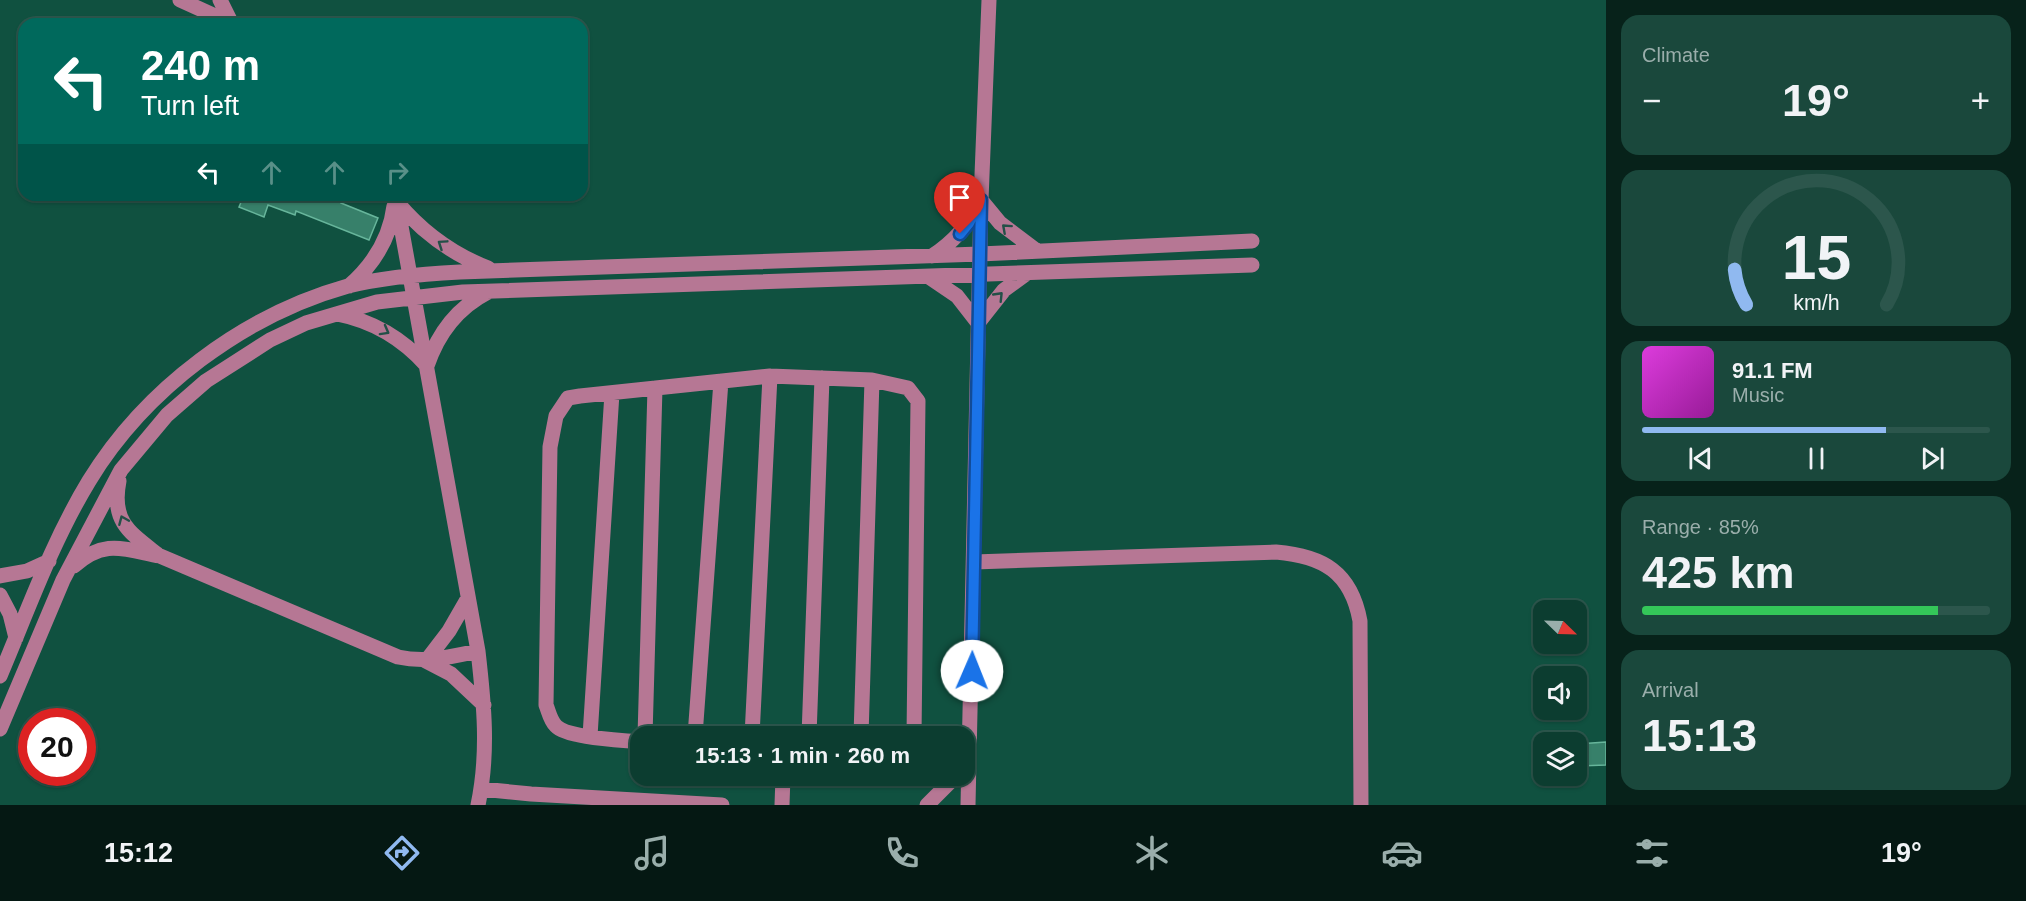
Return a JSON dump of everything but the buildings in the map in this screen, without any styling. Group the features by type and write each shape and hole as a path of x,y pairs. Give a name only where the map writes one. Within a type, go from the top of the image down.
{"lane":[{"path":"220,0 229,18"},
{"path":"968,726 981,200 989,0"},
{"path":"186,1 220,18"},
{"path":"981,200 1000,223 1037,252"},
{"path":"932,256 960,234 969,223 981,200"},
{"path":"349,286 360,277 378,254 390,228 393,201"},
{"path":"395,201 478,651 486,743 478,805"},
{"path":"398,201 432,237 461,256 493,271"},
{"path":"0,676 74,506 90,479 124,432 166,389 210,354 254,325 306,300 349,286 410,275 1037,252 1252,241"},
{"path":"0,729 68,572 121,470 166,415 206,381 270,340 306,323 377,302 413,296 489,291 1252,265"},
{"path":"978,323 999,296 1026,273"},
{"path":"929,277 957,296 978,323"},
{"path":"426,366 435,343 449,323 467,305 489,291"},
{"path":"334,314 379,327 405,344 426,366"},
{"path":"752,726 770,376"},
{"path":"630,741 568,734 557,727 546,705 550,447 556,416 568,398 770,376 872,380 908,388 918,401 914,726"},
{"path":"809,726 822,378"},
{"path":"861,726 872,380"},
{"path":"696,726 721,381"},
{"path":"645,726 654,388"},
{"path":"590,736 612,393"},
{"path":"121,470 117,491 120,517 128,531 160,556"},
{"path":"68,572 88,554 100,549 121,549 160,556 398,657 426,661 478,651"},
{"path":"974,562 1276,552 1303,555 1322,563 1348,586 1356,602 1359,621 1361,805"},
{"path":"0,576 27,571 49,561"},
{"path":"0,595 10,614 16,638"},
{"path":"426,661 449,631 468,598"},
{"path":"426,661 457,679 484,705"},
{"path":"782,805 783,786"},
{"path":"927,805 946,786"},
{"path":"968,786 968,805"},
{"path":"481,789 722,805"}],"route":[{"path":"960,234 969,223 981,200 972,671"}]}
